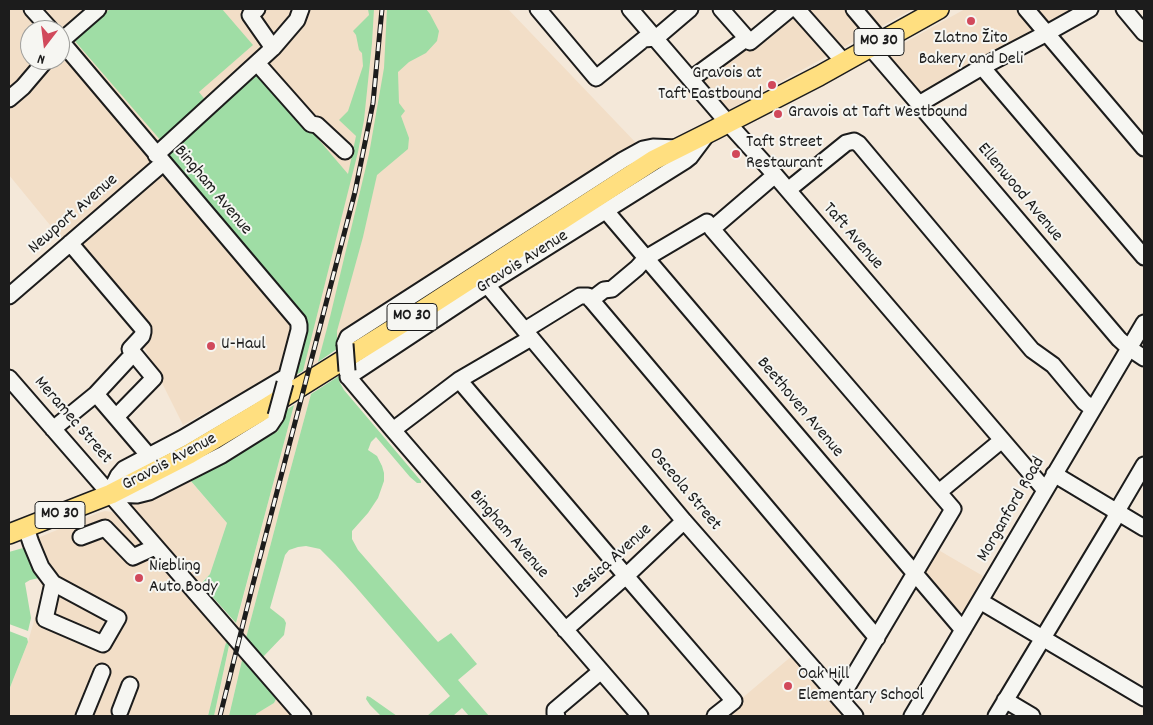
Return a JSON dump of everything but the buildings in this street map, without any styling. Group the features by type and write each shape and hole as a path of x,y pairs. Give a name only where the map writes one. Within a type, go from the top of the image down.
{"main road":[{"name":"Gravois Avenue","path":"18,531 111,494 189,454 404,322 654,160 844,62 939,9"}],"street":[{"path":"32,9 42,20"},
{"path":"70,33 98,9"},
{"path":"257,9 250,15 273,48"},
{"name":"Newport Avenue","path":"9,296 70,243 160,159 273,48 297,20 301,9"},
{"path":"538,9 596,78 644,39 656,38 690,9"},
{"name":"Taft Avenue","path":"630,9 1045,490"},
{"path":"721,9 750,42 790,9"},
{"path":"798,9 844,62"},
{"name":"Ellenwood Avenue","path":"854,9 875,44 919,104 1119,339 1144,358"},
{"path":"1026,9 1144,148"},
{"path":"919,104 982,67 1047,34 1090,9"},
{"path":"1124,9 1144,33"},
{"path":"690,79 747,38"},
{"name":"Bingham Avenue","path":"70,53 298,321 299,330 286,380"},
{"path":"257,63 311,124 317,125 345,151"},
{"path":"982,67 1144,257"},
{"path":"9,99 23,87 37,70"},
{"name":"Gravois Avenue","path":"677,148 653,147 643,149 623,160 348,337 345,344 348,374 685,161 709,133"},
{"path":"788,190 846,143 854,141 859,144 1032,350 1053,365 1084,402 1093,409"},
{"path":"712,229 775,175"},
{"name":"Beethoven Avenue","path":"606,211 963,630"},
{"path":"591,300 604,290 612,289 646,258 707,222 953,509 840,699"},
{"path":"70,243 144,332 130,350 154,378 116,417"},
{"name":"Osceola Street","path":"487,286 684,521 855,716"},
{"path":"393,430 459,380 528,334 580,296 588,296 877,638"},
{"name":"Morganford Road","path":"912,716 1144,322"},
{"path":"53,429 96,394 133,354"},
{"name":"Bingham Avenue","path":"348,374 393,430 640,716"},
{"name":"Meramec Street","path":"9,378 303,716"},
{"name":"Gravois Avenue","path":"286,380 276,416 270,425 222,455 149,492 137,495 111,494 118,476 124,470 286,380"},
{"path":"459,380 734,701 715,716"},
{"path":"96,394 149,456"},
{"path":"939,492 1002,440"},
{"path":"996,716 1114,520 1117,511 1144,465"},
{"path":"1054,474 1144,528"},
{"name":"Jessica Avenue","path":"565,630 684,521"},
{"path":"81,537 105,528 133,557 155,546"},
{"path":"18,531 30,543 41,567 53,583 118,618 102,644 45,619 53,583"},
{"path":"980,600 1144,698"},
{"path":"557,716 555,710 601,671"},
{"path":"84,716 102,672"},
{"path":"124,715 130,686"},
{"path":"1006,700 1032,716"}],"shaded area":[{"path":"9,9 508,9 638,145 322,348 318,362 303,371 306,357 183,425 135,329 9,175"},
{"path":"796,9 913,9 727,111 698,77"},
{"path":"965,9 1018,9 1039,33 922,97 886,54"},
{"path":"1033,9 1084,9 1048,28"},
{"path":"311,394 246,638 235,628 294,405"},
{"path":"188,478 227,523 210,574 198,586 132,508 134,504"},
{"path":"105,511 116,514 243,656 229,716 214,716 230,642 226,643 225,646 208,716 9,716 9,690 28,642 43,589 28,542"},
{"path":"935,548 983,576 964,610 961,612 955,610 921,571"},
{"name":"Oak Hill Elementary School","path":"793,655 845,716 721,716"},
{"path":"277,697 294,716 256,716 256,714 274,703"}],"green space":[{"path":"110,9 222,9 253,45 199,92 206,101 162,142 74,40"},
{"path":"368,9 374,9 372,43 364,120 358,152 303,371 294,376 304,319 301,313 167,156 167,153 255,71 261,72 348,174 356,136 339,120 348,111 363,66 362,53 359,50 356,35 353,31 369,15"},
{"path":"387,9 426,9 439,31 437,41 426,53 409,62 398,72 399,103 405,111 401,116 409,138 408,149 377,175 363,237 337,331 337,349 318,362 369,154 384,68"},
{"path":"339,376 339,381 344,390 421,481 421,483 417,483 410,477 376,437 371,442 368,450 377,456 384,473 384,481 378,498 352,531 352,539 358,550 438,642 451,633 477,664 458,680 489,716 469,716 462,708 453,716 427,716 450,696 355,586 320,549 306,546 298,547 289,550 285,555 270,608 284,619 286,623 284,635 263,657 246,638 311,394"},
{"path":"294,405 236,623 201,584 210,574 227,523 190,480 278,431 276,427 286,410"},
{"path":"30,546 39,578 25,583 31,618 28,631 9,624 9,552"},
{"path":"9,631 27,638 28,642 9,690"},
{"path":"230,641 214,716 208,716 225,646"},
{"path":"243,656 277,697 274,703 256,714 256,716 229,716"},
{"path":"367,696 397,716 381,716 370,705 366,699"}],"railway":[{"path":"220,716 355,192 373,103 382,9"}],"place":[{"name":"Zlatno Žito Bakery and Deli","path":"971,21"},
{"name":"Gravois at Taft Eastbound","path":"772,85"},
{"name":"Gravois at Taft Westbound","path":"778,114"},
{"name":"Taft Street Restaurant","path":"736,154"},
{"name":"U-Haul","path":"211,346"},
{"name":"Niebling Auto Body","path":"139,578"},
{"name":"Oak Hill Elementary School","path":"788,686"}]}
